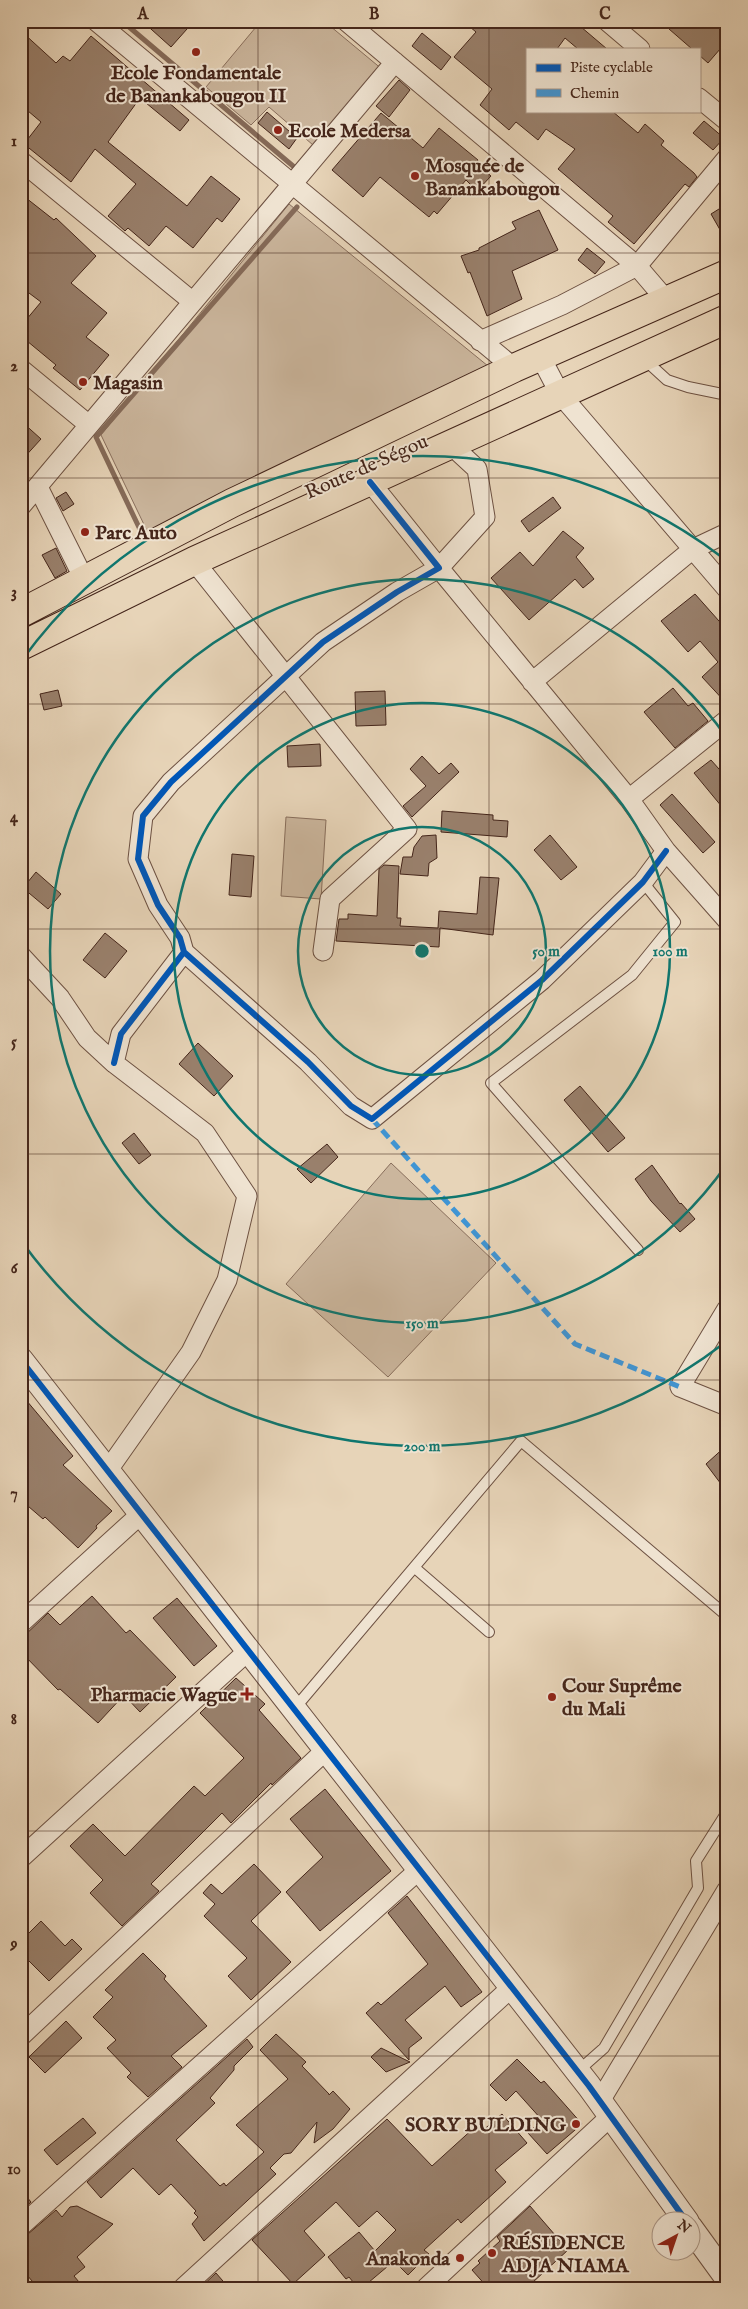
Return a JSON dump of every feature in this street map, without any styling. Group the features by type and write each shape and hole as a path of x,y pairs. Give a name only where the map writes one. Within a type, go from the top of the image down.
{"highway":[{"name":"Route de Ségou","path":"21,613 232,503 514,368 727,274"},
{"name":"Route de Ségou","path":"21,646 194,561 727,320"}],"street":[{"path":"96,21 514,368"},
{"path":"346,21 637,266 666,301"},
{"path":"607,21 639,48"},
{"path":"21,506 395,62"},
{"path":"700,99 727,120"},
{"path":"480,341 562,305 637,266 727,158"},
{"path":"21,161 193,302"},
{"path":"540,356 560,394 727,589"},
{"path":"21,369 89,425"},
{"path":"451,445 478,469 485,516 439,568 397,592 322,642 171,782 143,816 138,859 158,905 180,938 184,952 308,1062 351,1106 372,1119 542,980 643,882 666,851"},
{"path":"370,482 629,799 666,851 727,920"},
{"path":"38,487 84,579"},
{"path":"532,682 692,549 727,533"},
{"path":"194,561 407,829 330,899 324,951"},
{"path":"629,799 727,720"},
{"path":"114,1063 121,1034 184,952"},
{"path":"21,956 60,998 88,1038 114,1063 205,1133 247,1196 227,1280 191,1352 108,1470"},
{"path":"727,1309 680,1387 727,1406"},
{"path":"24,1371 108,1470 295,1708 606,2108 679,2212"},
{"path":"21,1623 142,1513"},
{"path":"21,1858 249,1650"},
{"path":"21,2036 326,1748"},
{"path":"21,2226 420,1869"},
{"path":"426,2288 606,2108 727,1890"},
{"path":"183,2288 512,1987"},
{"path":"700,2241 727,2278"}],"lane":[{"path":"642,357 668,380 688,387 727,395"},
{"path":"638,1250 491,1083 632,974 675,922 643,882"},
{"path":"295,1708 521,1441 727,1616"},
{"path":"415,1568 489,1632"},
{"path":"578,2072 604,2048 698,1888 696,1861 727,1812"}],"shaded area":[{"path":"261,21 324,21 383,70 313,145 269,107 251,125 206,87"},
{"path":"289,204 488,366 150,537 101,435"},
{"path":"286,817 326,820 321,899 281,896"},
{"path":"391,1163 496,1263 388,1377 286,1284"}],"building":[{"path":"142,21 178,21 187,29 171,47"},
{"path":"463,21 574,21 606,48 577,48 565,38 558,48 526,48 526,112 613,112 638,133 645,124 664,141 661,145 694,173 697,177 689,187 685,184 634,244 608,222 613,216 558,169 575,149 546,129 538,140 516,122 509,130 480,105 492,89 454,57 476,32"},
{"path":"675,21 681,21 688,27 693,21 727,21 727,41 708,63 700,56 700,48 691,48 669,29"},
{"path":"21,31 56,63 63,56 70,61 91,36 189,120 180,131 140,98 108,142 187,206 211,176 240,199 222,222 217,218 193,248 166,226 149,246 128,228 125,231 108,216 136,184 95,149 71,182 24,144 41,122 21,105"},
{"path":"422,33 451,57 441,70 412,46"},
{"path":"399,80 410,90 389,117 376,106"},
{"name":"Ecole Medersa","path":"267,112 297,138 289,149 258,123"},
{"path":"381,113 423,148 439,128 478,160 476,163 491,176 477,191 466,180 437,214 434,211 429,217 380,177 363,197 332,170"},
{"path":"704,121 724,138 713,150 693,133"},
{"path":"21,194 54,220 56,218 96,256 71,283 107,313 86,337 109,355 80,390 53,368 56,365 21,336 21,326 41,302 21,287"},
{"path":"727,204 727,242 711,214"},
{"path":"539,210 558,250 512,271 522,299 487,316 470,272 468,273 461,256 479,250 479,248 516,229 512,222"},
{"path":"587,248 605,262 595,274 578,260"},
{"path":"21,421 41,439 21,461"},
{"path":"66,492 74,504 63,511 56,498"},
{"path":"553,497 561,508 529,532 521,521"},
{"path":"563,531 584,548 576,557 594,579 583,588 575,579 529,620 491,578 520,552 533,566"},
{"path":"56,548 67,571 55,578 42,555"},
{"path":"695,594 727,630 727,704 702,677 718,662 700,641 688,652 661,621"},
{"path":"673,688 688,706 693,703 708,721 675,748 644,712"},
{"path":"58,690 62,706 44,710 40,694"},
{"path":"385,691 386,725 356,726 355,692"},
{"path":"320,744 321,766 288,767 287,746"},
{"path":"422,756 439,774 451,763 459,772 412,817 403,806 426,786 410,769"},
{"path":"711,760 727,778 727,813 694,773"},
{"path":"672,794 715,842 703,853 660,805"},
{"path":"442,811 493,815 493,820 508,821 507,837 441,832"},
{"path":"436,835 437,858 429,863 428,876 400,874 403,857 412,857 414,847 422,836"},
{"path":"550,835 577,867 561,880 534,850"},
{"path":"232,854 254,856 251,897 229,895"},
{"path":"384,865 399,866 397,918 401,918 400,926 438,928 439,911 477,914 480,877 499,878 493,935 440,928 439,947 336,941 339,919 348,919 348,914 377,916 379,869"},
{"path":"36,872 61,894 48,909 23,888"},
{"path":"105,933 127,951 105,978 83,960"},
{"path":"198,1043 233,1076 214,1096 179,1064"},
{"path":"580,1086 625,1138 608,1152 564,1100"},
{"path":"134,1133 151,1155 139,1164 122,1143"},
{"path":"327,1144 338,1157 311,1183 297,1169"},
{"path":"652,1165 680,1204 695,1219 680,1232 651,1201 635,1179"},
{"path":"21,1394 73,1456 63,1465 112,1511 96,1526 97,1528 78,1548 45,1517 43,1519 21,1500"},
{"path":"727,1445 727,1492 706,1464"},
{"path":"92,1596 126,1633 130,1630 176,1677 140,1712 124,1695 98,1723 60,1689 58,1690 21,1652 21,1639 48,1613 60,1625"},
{"path":"177,1598 217,1646 194,1666 153,1618"},
{"path":"236,1678 265,1704 259,1710 301,1758 272,1785 271,1783 231,1823 222,1813 151,1884 159,1891 122,1926 90,1893 103,1880 70,1846 93,1824 125,1856 194,1786 205,1796 244,1758 200,1713"},
{"path":"325,1789 391,1871 320,1931 286,1892 323,1857 290,1819"},
{"path":"254,1864 281,1892 251,1921 291,1962 251,2000 228,1976 247,1958 204,1916 215,1904 203,1893 211,1884 222,1894"},
{"path":"407,1896 482,1992 461,2007 445,1986 405,2020 422,2038 409,2048 409,2060 366,2013 378,2002 381,2005 428,1964 388,1913"},
{"path":"41,1921 65,1946 72,1939 82,1949 49,1981 21,1953 21,1941"},
{"path":"143,1953 166,1976 164,1979 207,2026 171,2056 182,2067 148,2097 127,2077 131,2073 107,2048 116,2040 93,2017 113,1997 105,1990"},
{"path":"66,2021 82,2038 45,2073 29,2057"},
{"path":"276,2034 306,2062 302,2066 329,2095 333,2091 350,2109 333,2129 314,2143 317,2122 291,2153 284,2154 270,2168 276,2174 204,2241 192,2224 198,2217 194,2213 196,2211 171,2184 159,2195 133,2168 101,2198 87,2182 247,2039 253,2047 234,2066 234,2070 210,2098 215,2103 176,2140 220,2186 224,2183 226,2186 264,2152 236,2125 288,2079 260,2050"},
{"path":"381,2048 410,2062 386,2072 371,2057"},
{"path":"517,2059 541,2083 544,2081 582,2124 547,2154 528,2133 542,2120 516,2091 506,2101 490,2085"},
{"path":"502,2114 527,2143 495,2170 506,2182 461,2223 458,2219 424,2250 429,2254 408,2275 394,2261 362,2288 358,2288 349,2277 346,2279 328,2257 359,2232 375,2251 396,2230 377,2211 359,2227 336,2202 304,2231 325,2255 293,2284 252,2240 387,2119 432,2166 476,2126 481,2132"},
{"path":"83,2118 96,2133 57,2165 44,2150"},
{"path":"21,2190 31,2202 21,2211"},
{"path":"77,2206 113,2224 77,2257 85,2267 74,2276 84,2288 38,2288 21,2268 21,2237 28,2234 56,2210 62,2217 70,2207"},
{"path":"530,2206 568,2250 532,2283 530,2281 523,2288 488,2288 472,2270 480,2263 478,2261 500,2241 497,2237"},
{"path":"216,2273 229,2288 200,2288"}],"waterway":[{"path":"122,21 293,166"},
{"path":"145,540 96,437 297,207"}],"marked path":[{"path":"372,1119 575,1344 680,1387"}],"cycle path":[{"path":"114,1063 121,1034 184,952 180,938 158,905 138,859 143,816 171,782 323,642 397,592 439,568 370,482"},
{"path":"184,952 308,1062 351,1106 372,1119 542,980 643,882 666,851"},
{"path":"21,1360 589,2086 680,2212"}],"place":[{"name":"Ecole Fondamentale de Banankabougou II","path":"196,52"},
{"name":"Ecole Medersa","path":"278,130"},
{"name":"Mosquée de Banankabougou","path":"415,176"},
{"name":"Magasin","path":"83,382"},
{"name":"Parc Auto","path":"85,532"},
{"name":"Pharmacie Wague","path":"247,1694"},
{"name":"Cour Suprême du Mali","path":"552,1697"},
{"name":"SORY BULDING","path":"576,2124"},
{"name":"RÉSIDENCE ADJA NIAMA","path":"492,2253"},
{"name":"Anakonda","path":"460,2258"}]}
